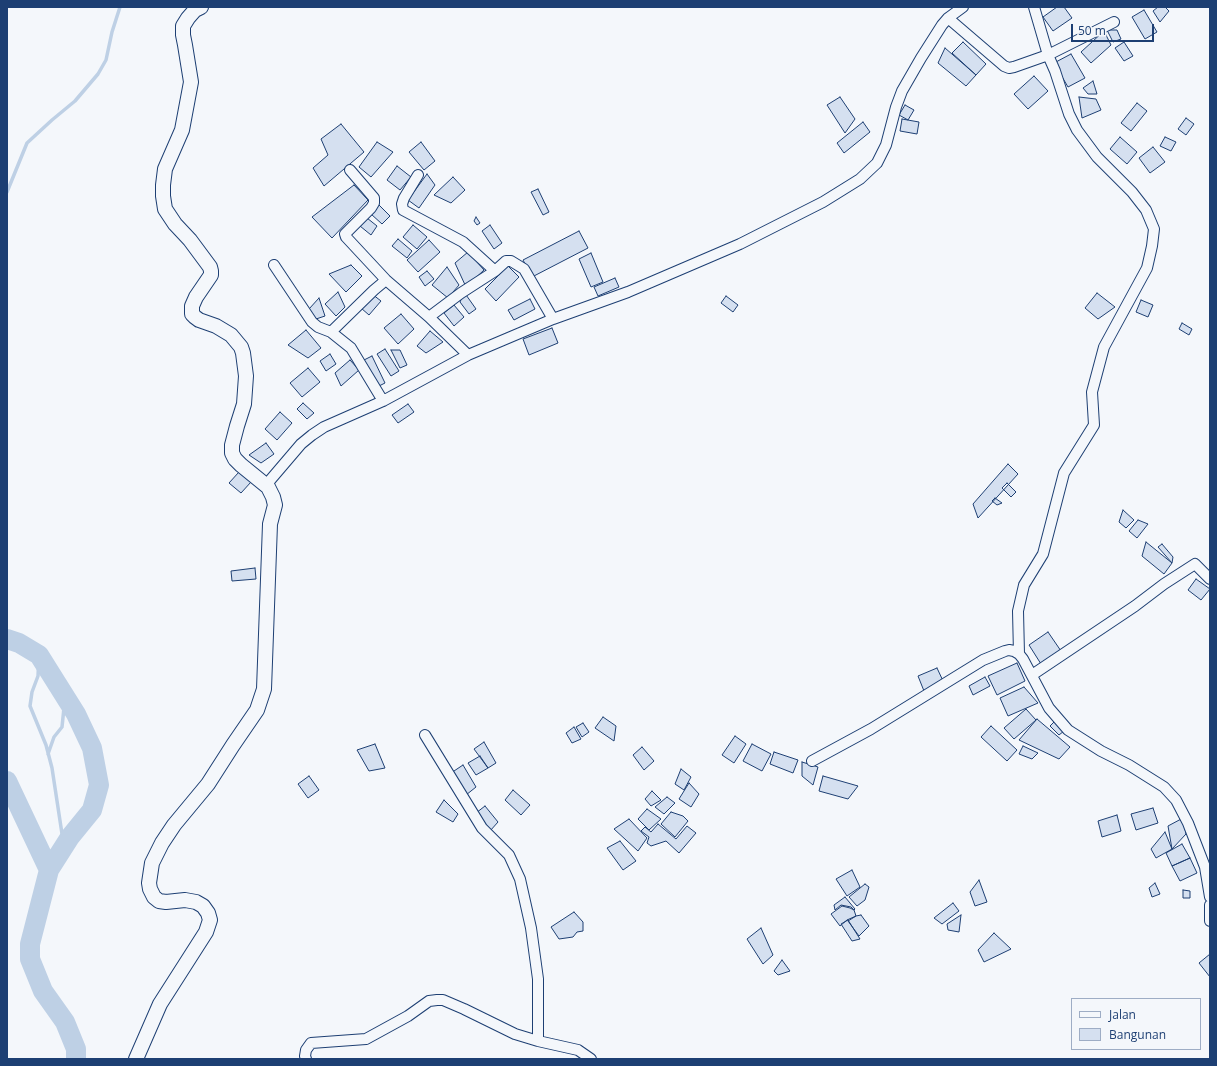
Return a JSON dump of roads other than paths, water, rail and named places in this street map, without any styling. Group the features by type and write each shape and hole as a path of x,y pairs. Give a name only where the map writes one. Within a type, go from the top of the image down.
{"street":[{"path":"136,1059 160,1004 206,932 210,920 208,913 203,906 196,902 185,900 166,902 159,901 154,897 149,884 152,864 162,843 174,825 208,784 257,710 264,689 270,524 275,504 268,487 241,465 232,453 232,446 244,404 246,376 243,353 241,347 231,335 216,326 195,318 192,314 192,306 194,301 211,275 211,271 210,267 190,240 175,224 165,209 163,196 165,169 182,130 191,82 183,35 183,26 195,10 201,7"},
{"path":"266,485 301,444 324,427 383,401 468,355 552,319 628,292 740,244 823,202 860,179 877,163 886,145 896,107 902,91 921,58 942,25 962,7"},
{"path":"1019,654 1018,611 1024,585 1043,554 1064,473 1094,425 1092,392 1104,347 1146,268 1152,246 1154,229 1146,210 1132,192 1098,157 1077,130 1069,114 1055,71 1048,56 1034,7"},
{"path":"948,18 1004,66 1009,68 1048,56 1114,22"},
{"path":"350,170 374,198 374,203 371,208 345,234 346,237 386,280 429,317 468,355"},
{"path":"418,175 404,198 402,204 403,210 463,242 495,271"},
{"path":"429,317 461,293 495,271 506,261 511,260 522,267 552,319"},
{"path":"274,265 312,322 318,327 331,332 351,348 383,401"},
{"path":"331,332 386,280"},
{"path":"1032,675 1195,564 1210,579"},
{"path":"812,761 871,729 983,660 1009,650 1014,651 1023,659 1049,708 1068,730 1101,751 1129,765 1164,787 1176,800 1188,823 1205,867 1210,897"},
{"path":"425,735 482,828 509,856 520,879 531,928 538,979 538,1041"},
{"path":"1210,905 1210,922"},
{"path":"306,1059 306,1050 311,1044 366,1039 408,1016 429,1001 437,1000 443,1000 464,1009 515,1034 578,1050 591,1059"}],"waterway":[{"path":"7,192 27,143 75,101 98,74 106,60 112,32 120,7"},
{"path":"7,639 19,643 39,655 76,714 92,748 99,785 92,810 70,837 49,870 30,944 30,959 43,991 65,1022 76,1049 76,1059"},
{"path":"39,655 38,676 32,692 30,706 46,745 52,768 64,847"},
{"path":"48,754 54,737 62,727 65,698"},
{"path":"7,781 49,870"}]}
